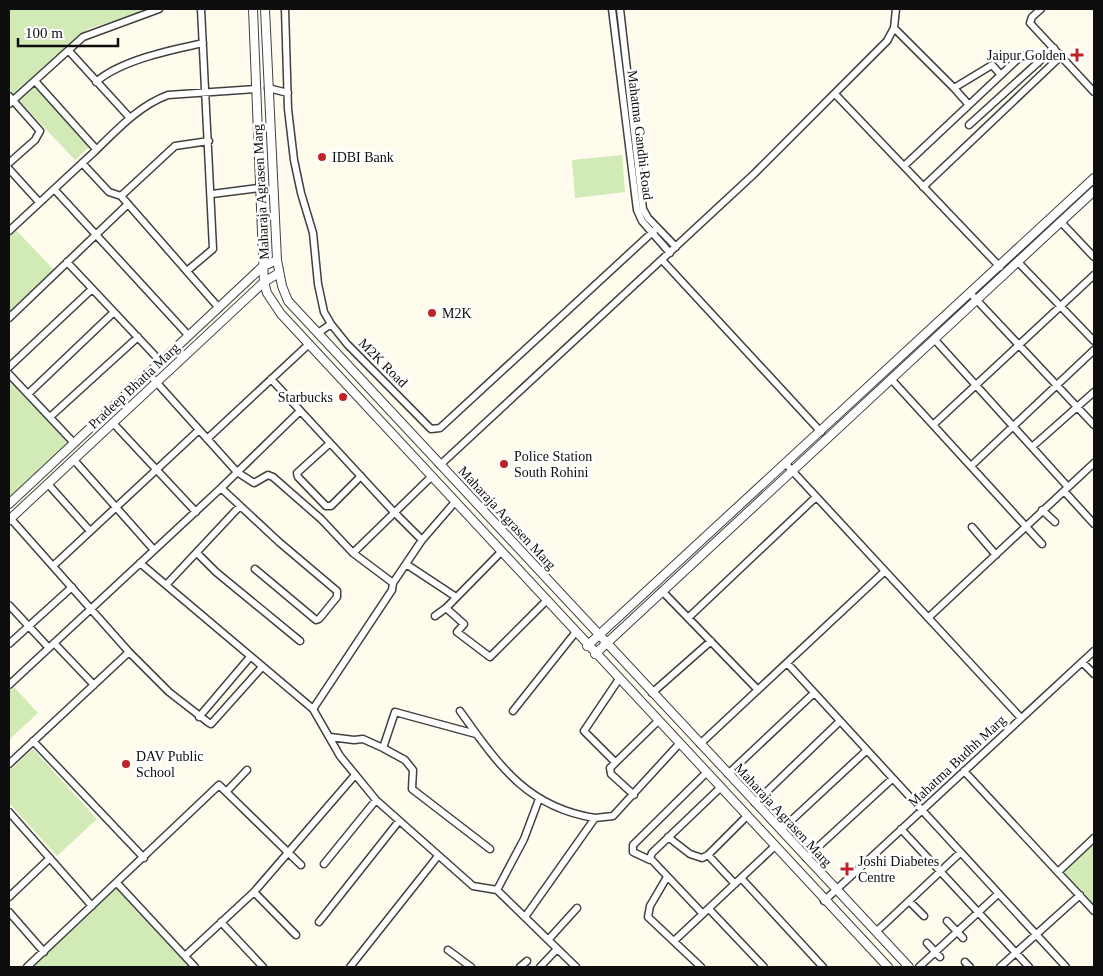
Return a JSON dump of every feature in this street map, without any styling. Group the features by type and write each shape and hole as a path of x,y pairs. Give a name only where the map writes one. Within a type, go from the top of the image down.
{"street":[{"path":"9,163 35,140 40,131 10,100 35,81 83,37 159,9"},
{"path":"187,271 213,249 212,194 201,9"},
{"name":"Maharaja Agrasen Marg","path":"253,9 262,267 264,282 281,314 824,901 888,967"},
{"name":"M2K Road","path":"285,9 288,93 294,160 301,193 313,233 320,298 331,324 347,344 431,429 435,430 447,422 654,230"},
{"name":"Mahatma Gandhi Road","path":"612,9 637,210 642,221 676,247"},
{"name":"Mahatma Gandhi Road","path":"620,9 643,209 654,230 670,253"},
{"path":"440,465 670,253 888,41 894,28 896,9"},
{"path":"1041,9 1032,17 1030,23 1094,92"},
{"path":"253,18 265,13"},
{"name":"Maharaja Agrasen Marg","path":"265,13 277,260 279,274 288,301 909,967"},
{"path":"894,28 969,105"},
{"path":"96,82 113,70 176,49 203,43"},
{"path":"969,125 1054,48"},
{"path":"69,51 130,118"},
{"path":"904,166 1021,56 1031,56 1038,63"},
{"path":"923,187 1061,56"},
{"path":"954,88 992,65 1001,75"},
{"path":"35,81 96,149"},
{"path":"268,88 288,93"},
{"path":"9,231 143,107 168,95 256,89"},
{"path":"835,94 1000,267"},
{"path":"121,196 175,146 209,141"},
{"path":"82,163 109,192 121,196 219,308"},
{"path":"9,169 39,202"},
{"path":"587,646 971,294 1094,178"},
{"path":"212,194 259,188"},
{"path":"54,189 189,336"},
{"path":"595,654 1094,191"},
{"path":"9,318 128,204"},
{"path":"1061,222 1094,257"},
{"name":"Pradeep Bhatia Marg","path":"9,504 262,267 277,260"},
{"path":"662,260 821,432"},
{"path":"67,262 161,362"},
{"path":"1018,262 1094,342"},
{"name":"Pradeep Bhatia Marg","path":"9,518 74,460 264,282 279,274"},
{"path":"933,424 1094,275"},
{"path":"9,367 92,289"},
{"path":"971,294 1094,425"},
{"path":"28,394 114,312"},
{"path":"318,333 331,324"},
{"path":"50,417 138,338"},
{"path":"935,340 1032,447 1094,524"},
{"path":"207,439 309,344"},
{"path":"971,466 1094,350"},
{"path":"9,374 74,443"},
{"path":"148,374 237,472 254,484 268,476 273,477 321,519 353,553 393,583"},
{"path":"271,379 329,444 422,540"},
{"path":"891,379 1042,544"},
{"path":"1032,447 1094,392"},
{"path":"9,684 196,512 300,411"},
{"path":"113,423 196,512"},
{"path":"53,566 199,430"},
{"path":"329,444 297,473 303,483 326,506 331,506 361,476"},
{"path":"74,460 154,550"},
{"path":"928,618 1094,463"},
{"path":"786,464 1021,718"},
{"path":"353,553 431,477"},
{"path":"48,484 90,531"},
{"path":"221,488 279,542 337,590 337,597 319,619 316,620 255,569"},
{"path":"688,618 816,497"},
{"path":"313,709 392,590 393,583 422,540 455,502"},
{"path":"166,585 240,506"},
{"path":"1042,510 1055,522"},
{"path":"9,518 92,608 129,652 169,692 211,724 262,667"},
{"path":"972,527 996,554"},
{"path":"435,616 446,608 501,552"},
{"path":"197,553 216,572 300,641"},
{"path":"140,563 313,709 340,756 376,800 473,886 497,890 572,966"},
{"path":"406,564 456,598"},
{"path":"700,744 885,571"},
{"path":"9,644 72,587"},
{"path":"662,591 758,690"},
{"path":"446,608 464,624 456,632 490,657 546,601"},
{"path":"9,605 49,648"},
{"path":"513,711 576,633"},
{"path":"652,693 711,641"},
{"path":"54,643 94,685"},
{"name":"Mahatma Budhh Marg","path":"824,901 1094,651"},
{"path":"9,764 129,652"},
{"path":"200,717 250,656"},
{"path":"1082,662 1094,674"},
{"path":"787,663 1066,967"},
{"path":"614,762 584,731 619,679"},
{"path":"728,774 814,693"},
{"path":"460,711 505,772 539,798 559,809 595,818 613,816 679,744"},
{"path":"383,748 395,712 476,734"},
{"path":"634,795 611,774 610,768 658,721"},
{"path":"755,803 840,722"},
{"path":"330,737 354,740 363,739 405,760 413,770 412,789 490,849"},
{"path":"33,741 144,858"},
{"path":"781,830 866,751"},
{"path":"228,792 247,770"},
{"path":"964,771 1094,911"},
{"path":"703,914 650,860 633,852 633,845 706,772"},
{"path":"185,956 254,892 355,775"},
{"path":"806,858 892,779"},
{"path":"28,967 219,785 301,865"},
{"path":"650,860 652,852 720,788"},
{"path":"497,890 524,839 539,798"},
{"path":"324,864 376,800"},
{"path":"9,812 92,906"},
{"path":"668,837 697,858 708,855 747,816"},
{"path":"525,917 595,818"},
{"path":"319,922 399,821"},
{"path":"901,829 1029,967"},
{"path":"1058,872 1094,838"},
{"path":"674,941 775,846"},
{"path":"876,932 960,853"},
{"path":"708,855 735,884"},
{"path":"350,967 438,856"},
{"path":"9,897 50,858"},
{"path":"667,877 648,912 648,917 701,967"},
{"path":"741,878 824,967"},
{"path":"117,883 195,967"},
{"path":"254,892 296,935"},
{"path":"919,967 937,955 956,931 998,894"},
{"path":"1000,967 1080,895"},
{"path":"909,901 924,916"},
{"path":"548,940 577,908"},
{"path":"708,909 764,967"},
{"path":"9,912 44,952"},
{"path":"947,921 963,938"},
{"path":"221,922 263,967"},
{"path":"927,943 937,955"},
{"path":"540,967 557,949"},
{"path":"448,950 471,967"},
{"path":"520,967 527,960"}],"green space":[{"path":"9,9 151,9 88,29 30,81 89,147 75,160 9,90"},
{"path":"622,155 625,192 575,198 572,160"},
{"path":"16,230 54,270 9,312 9,236"},
{"path":"9,380 71,446 9,498"},
{"path":"14,687 38,713 9,740 9,692"},
{"path":"33,749 97,819 57,856 9,803 9,771"},
{"path":"1094,842 1094,905 1063,871"},
{"path":"116,888 189,967 32,967"}],"place":[{"name":"Jaipur Golden","path":"1077,55"},
{"name":"IDBI Bank","path":"322,157"},
{"name":"M2K","path":"432,313"},
{"name":"Starbucks","path":"343,397"},
{"name":"Police Station South Rohini","path":"504,464"},
{"name":"DAV Public School","path":"126,764"},
{"name":"Joshi Diabetes Centre","path":"847,869"}]}
